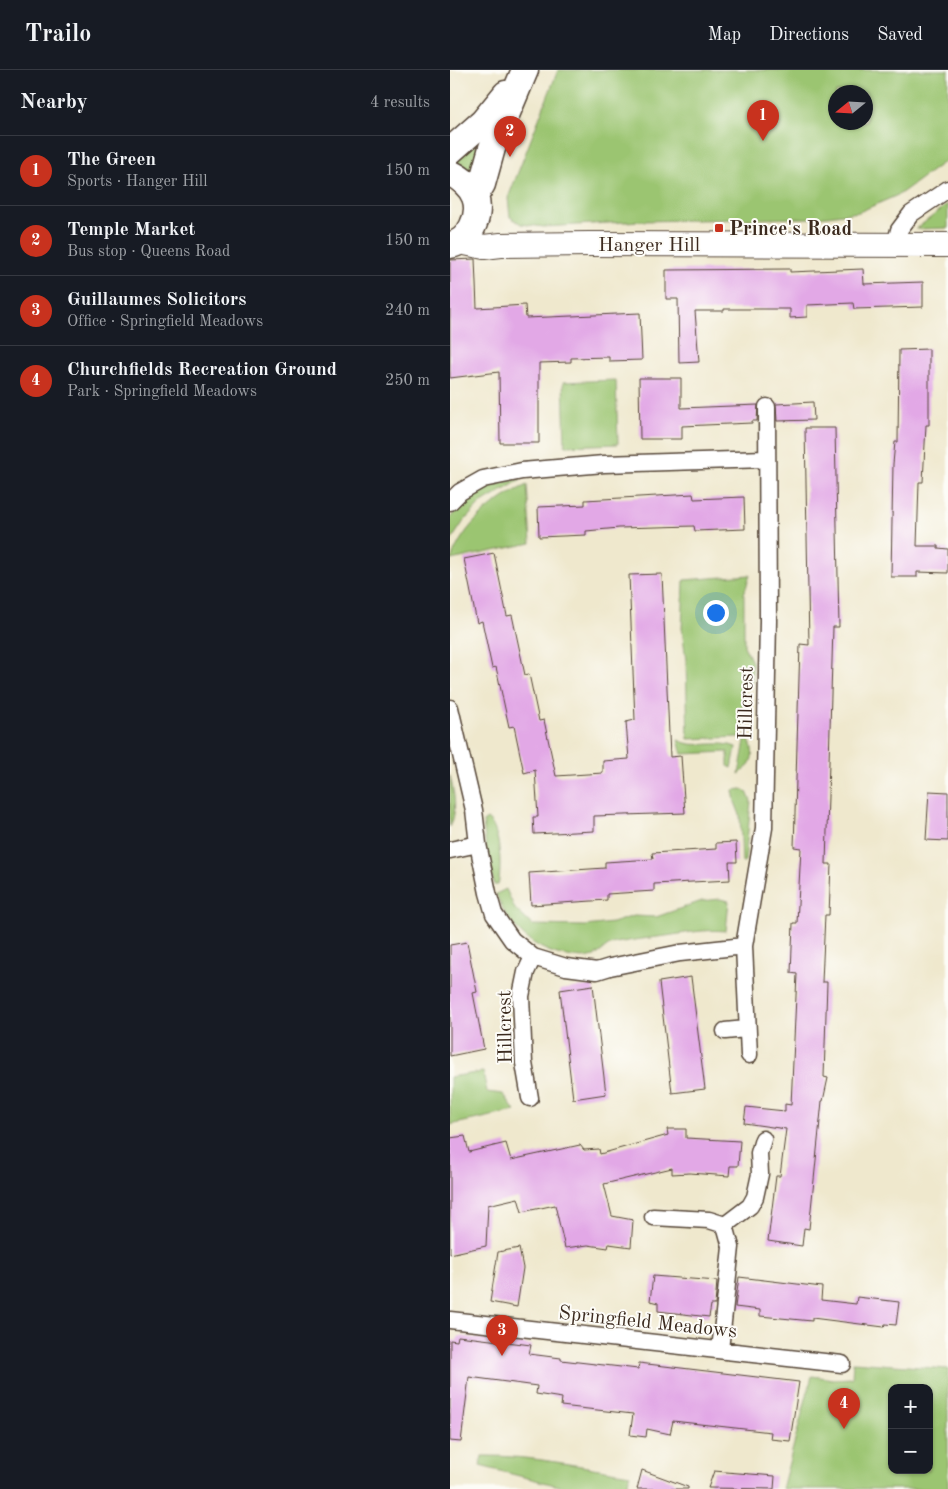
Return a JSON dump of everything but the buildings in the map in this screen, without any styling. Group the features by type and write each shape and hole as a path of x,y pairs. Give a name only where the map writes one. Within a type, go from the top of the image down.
{"main road":[{"path":"450,151 483,122 524,72"},
{"path":"475,196 482,184 492,148 524,72"},
{"path":"450,172 467,184 475,196 476,210 461,237"},
{"name":"Hanger Hill","path":"461,237 501,245 948,245"}],"street":[{"path":"895,245 899,230 911,214 948,189"},
{"name":"Hillcrest","path":"749,1055 746,1029 744,946 764,828 768,621 766,407"},
{"path":"450,502 460,492 483,479 522,471 604,464 766,459"},
{"path":"450,708 474,810 478,844 494,914 512,940 533,957 566,968 597,971 680,953 744,946"},
{"path":"450,850 478,844"},
{"name":"Hillcrest","path":"530,1098 524,1063 521,996 526,972 533,957"},
{"path":"725,1031 746,1029"},
{"path":"725,1225 750,1206 755,1197 760,1174 759,1153 763,1139"},
{"path":"653,1217 709,1220 725,1225"},
{"path":"720,1350 731,1248 725,1225"},
{"name":"Springfield Meadows","path":"450,1320 842,1364"}],"green space":[{"path":"558,70 948,70 948,159 900,194 859,212 811,218 641,221 544,227 521,224 510,217 508,198"},
{"path":"470,143 481,149 474,176 453,162"},
{"path":"948,204 948,228 916,229"},
{"path":"616,380 618,444 565,446 563,382"},
{"path":"522,479 480,504 464,521 450,542 450,518 460,506 488,485"},
{"path":"527,485 531,543 451,560 463,536 481,515 503,498"},
{"path":"750,575 744,594 744,646 752,662 752,681 743,692 741,737 688,739 686,661 682,629 684,580"},
{"path":"746,735 751,746 752,756 748,766 739,774"},
{"path":"678,740 692,744 721,744 736,747 732,768 728,766 728,752 682,754"},
{"path":"450,776 455,808 450,827"},
{"path":"742,789 747,792 751,801 745,861 742,863 740,815 733,790"},
{"path":"487,819 492,824 498,840 500,870 498,885 494,885 486,848 483,822"},
{"path":"506,889 515,909 532,925 585,926 612,923 634,916 656,917 702,901 720,899 729,901 726,931 696,932 629,941 609,945 597,955 587,958 567,956 543,949 523,935 507,916 496,894"},
{"path":"483,1072 487,1092 503,1094 515,1111 450,1125 450,1077"},
{"path":"853,1362 948,1369 948,1489 782,1489 812,1376 833,1379 852,1378"},
{"path":"482,1456 537,1459 630,1474 626,1489 571,1489 480,1466"}],"place":[{"name":"The Green","path":"763,141"},
{"name":"Temple Market","path":"510,157"},
{"name":"Prince's Road","path":"719,228"},
{"name":"Guillaumes Solicitors","path":"502,1356"},
{"name":"Churchfields Recreation Ground","path":"844,1429"}]}
